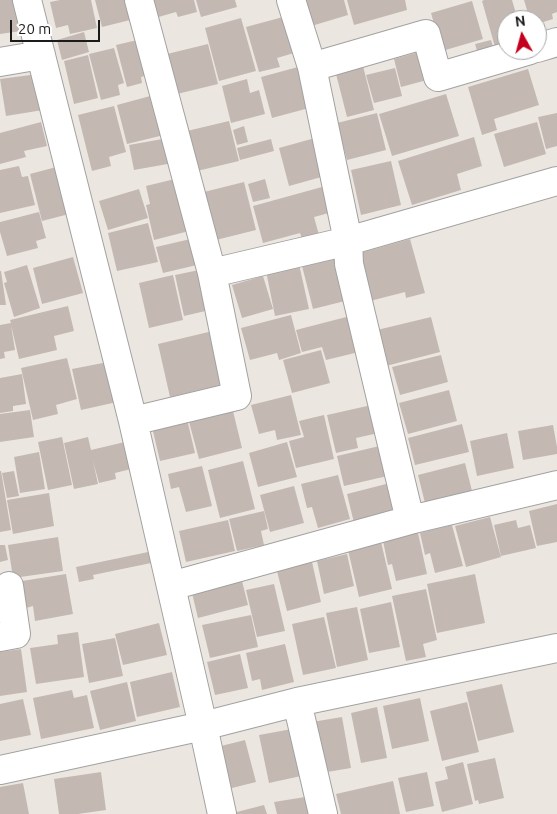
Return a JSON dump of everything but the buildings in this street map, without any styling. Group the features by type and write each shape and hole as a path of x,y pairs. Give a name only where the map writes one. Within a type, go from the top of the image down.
{"street":[{"path":"27,0 133,421 222,814"},
{"path":"133,421 237,396 212,273 139,0"},
{"path":"291,0 312,67 348,241 349,264 410,520"},
{"path":"312,67 426,34 438,77 497,60"},
{"path":"0,62 41,55"},
{"path":"212,273 348,241 557,181"},
{"path":"171,586 410,520 557,485"},
{"path":"0,637 16,634 9,586"},
{"path":"0,770 203,726 297,702 557,648"},
{"path":"297,702 323,814"}]}
